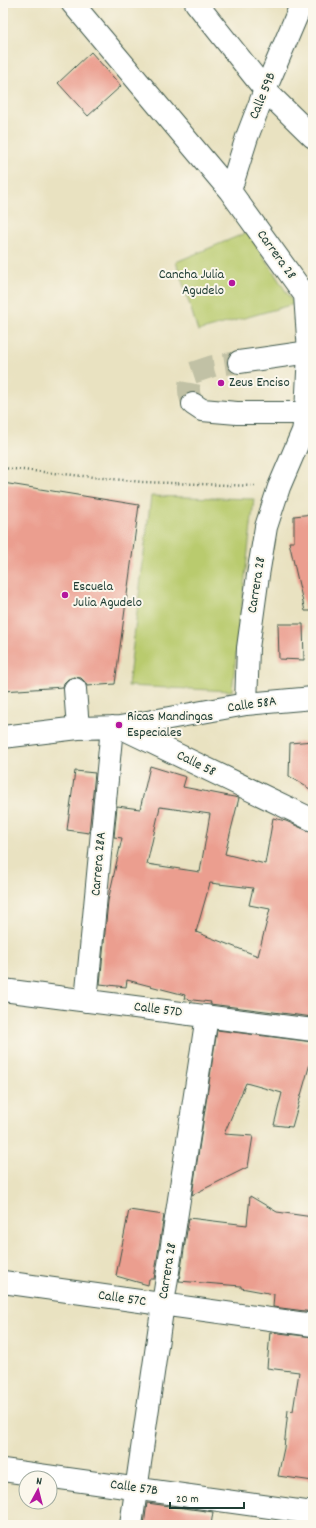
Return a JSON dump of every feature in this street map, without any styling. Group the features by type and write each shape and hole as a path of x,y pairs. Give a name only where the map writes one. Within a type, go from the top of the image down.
{"street":[{"name":"Carrera 28","path":"72,3 230,191 305,295 310,352 307,425 279,487 266,527 248,648 246,704"},
{"path":"196,3 265,90 313,136"},
{"name":"Calle 59B","path":"230,191 247,136 302,3"},
{"path":"309,3 313,8"},
{"path":"239,362 310,352"},
{"path":"193,404 202,410 237,413 307,425"},
{"path":"75,689 78,728"},
{"name":"Calle 58A","path":"116,727 246,704 313,698"},
{"name":"Calle 58","path":"3,737 78,728 116,727 313,820"},
{"name":"Carrera 28A","path":"86,1001 116,727"},
{"name":"Calle 57D","path":"3,990 313,1030"},
{"name":"Carrera 28","path":"131,1525 207,1016"},
{"name":"Calle 57C","path":"3,1282 313,1325"},
{"name":"Calle 57B","path":"3,1470 313,1513"}],"path":[{"path":"3,468 143,482 279,487"}],"green space":[{"name":"Cancha Julia Agudelo","path":"248,232 294,304 198,331 176,262"},
{"path":"151,496 254,499 232,691 128,686"}],"building":[{"path":"91,52 121,86 88,116 58,83"},
{"name":"Escuela Julia Agudelo","path":"3,483 139,505 115,684 87,686 81,678 74,677 68,679 64,683 63,687 3,691"},
{"path":"313,514 313,611 305,611 289,542 294,542 294,516"},
{"path":"278,624 303,624 304,660 279,659"},
{"path":"313,741 313,791 289,776 290,743"},
{"path":"150,766 186,777 183,787 239,798 225,854 265,864 273,818 286,821 313,832 313,1017 210,1004 211,1002 184,999 185,995 127,980 126,987 100,984 108,901 122,838 114,837 117,806 140,809","holes":["160,807 210,814 200,872 147,864","210,883 253,888 249,905 270,909 258,956 196,932"]},
{"path":"75,771 95,773 89,833 67,830"},
{"path":"217,1030 313,1042 313,1053 292,1127 274,1125 282,1093 246,1083 224,1134 253,1136 248,1167 192,1195"},
{"path":"250,1196 277,1212 313,1217 313,1312 273,1307 274,1294 241,1288 241,1286 179,1281 189,1218 247,1225"},
{"path":"129,1210 164,1215 154,1279 149,1279 148,1285 116,1276"},
{"path":"270,1332 313,1337 313,1481 278,1476 284,1448 288,1410 293,1411 299,1372 267,1368"},
{"path":"147,1503 213,1512 211,1525 144,1525"}],"tunnel":[{"path":"193,404 189,389 192,373 213,366 239,362"}],"place":[{"name":"Cancha Julia Agudelo","path":"232,283"},
{"name":"Zeus Enciso","path":"221,383"},
{"name":"Escuela Julia Agudelo","path":"65,595"},
{"name":"Ricas Mandingas Especiales","path":"119,725"}]}
